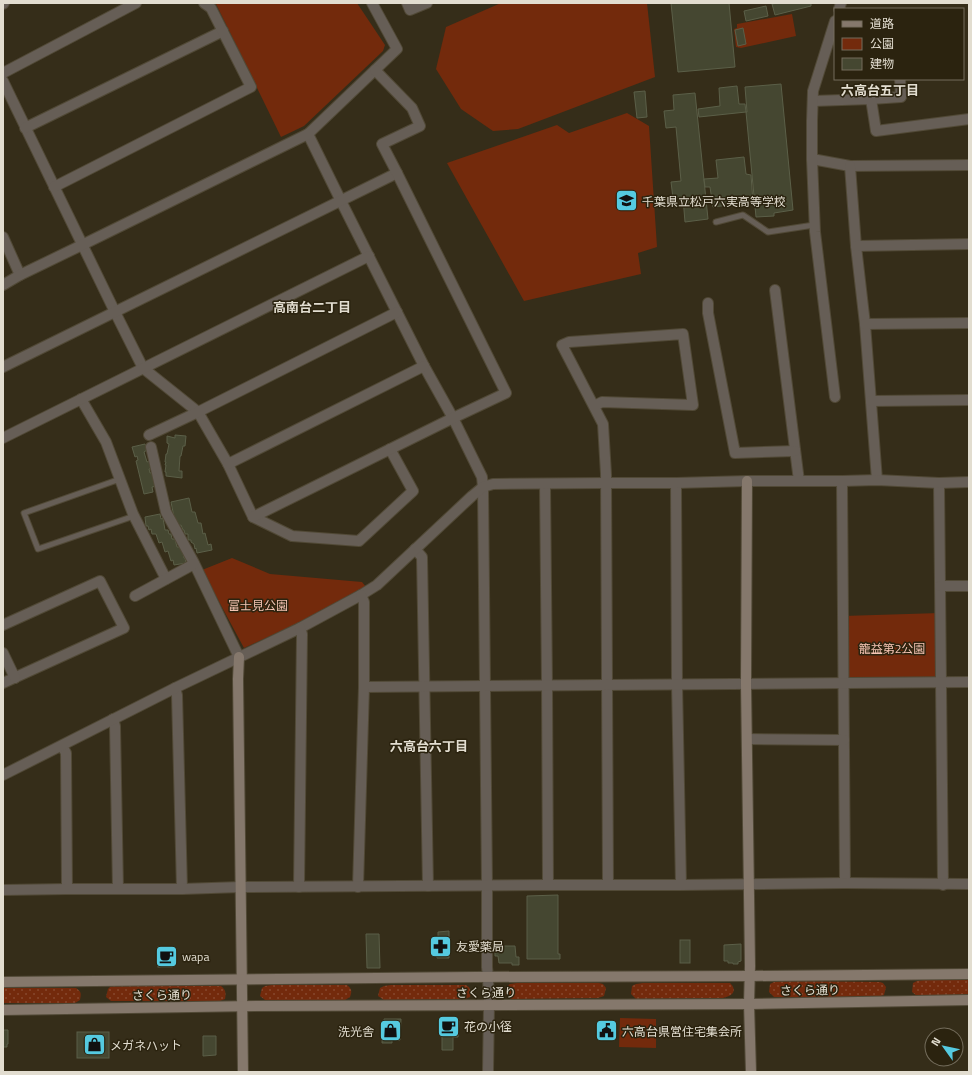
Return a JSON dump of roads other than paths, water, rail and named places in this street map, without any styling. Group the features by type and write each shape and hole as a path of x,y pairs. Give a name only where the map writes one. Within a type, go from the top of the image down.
{"street":[{"path":"3,73 136,3"},
{"path":"54,187 250,87 224,31 211,8 204,3"},
{"path":"3,285 20,275 308,134 397,49 372,3"},
{"path":"407,3 410,10 426,3"},
{"path":"834,28 831,48 813,90 812,159 814,225 835,397"},
{"path":"25,128 224,31"},
{"path":"253,517 506,393 382,144 420,126 412,108 375,70"},
{"path":"813,101 901,97 900,80"},
{"path":"3,82 143,368 198,412 228,464 253,517 292,536 359,541 413,491 390,449"},
{"path":"871,99 876,131 969,119"},
{"path":"308,134 340,201 424,366 453,418 482,477 487,967 489,1004 488,1072"},
{"path":"812,159 850,166 969,165"},
{"path":"850,166 856,246 865,324 877,480"},
{"path":"3,367 397,173"},
{"path":"3,237 20,275"},
{"path":"856,246 969,244"},
{"path":"3,438 369,256"},
{"path":"775,290 799,481"},
{"path":"708,303 708,313 734,453 795,451"},
{"path":"149,435 397,312"},
{"path":"865,324 969,323"},
{"path":"594,406 602,402 693,405 683,334 569,342 562,345 603,424 606,474 608,885"},
{"path":"228,464 424,366"},
{"path":"81,399 106,442 134,516 166,579"},
{"path":"871,401 969,400"},
{"path":"151,447 166,512 194,564 239,657 242,1072"},
{"path":"3,775 175,688 300,628 361,595 377,585 483,487 493,484 606,482 676,483 877,480 939,483 969,482"},
{"path":"747,481 746,684 751,1072"},
{"path":"842,481 844,883"},
{"path":"676,483 677,684 681,886"},
{"path":"939,483 942,885"},
{"path":"545,484 548,884"},
{"path":"415,549 422,557 428,886"},
{"path":"135,596 194,564"},
{"path":"3,625 100,581 124,628 3,683"},
{"path":"940,586 969,586"},
{"path":"358,886 364,687 364,602 361,595"},
{"path":"299,887 302,634 300,628"},
{"path":"3,653 15,678"},
{"path":"364,687 969,682"},
{"path":"175,688 177,695 182,889"},
{"path":"113,719 115,726 118,889"},
{"path":"747,739 844,740"},
{"path":"62,746 66,753 67,889"},
{"path":"3,890 487,886 548,884 681,886 844,883 942,885 969,884"},
{"name":"さくら通り","path":"3,982 969,974"},
{"name":"さくら通り","path":"3,1010 489,1004 749,1004 969,1000"}],"lane":[{"path":"716,222 744,215 768,232 814,225"},
{"path":"120,479 24,513 38,549 134,516"}],"place":[{"name":"千葉県立松戸六実高等学校","path":"627,201"},
{"name":"友愛薬局","path":"440,946"},
{"name":"wapa","path":"167,956"},
{"name":"花の小径","path":"449,1026"},
{"name":"洗光舎","path":"390,1031"},
{"name":"六高台県営住宅集会所","path":"607,1031"},
{"name":"メガネハット","path":"94,1045"}],"district":[{"name":"六高台五丁目","path":"880,90"},
{"name":"高南台二丁目","path":"312,307"},
{"name":"六高台六丁目","path":"429,746"}],"park label":[{"name":"富士見公園","path":"258,605"},
{"name":"籠益第2公園","path":"892,648"}]}
